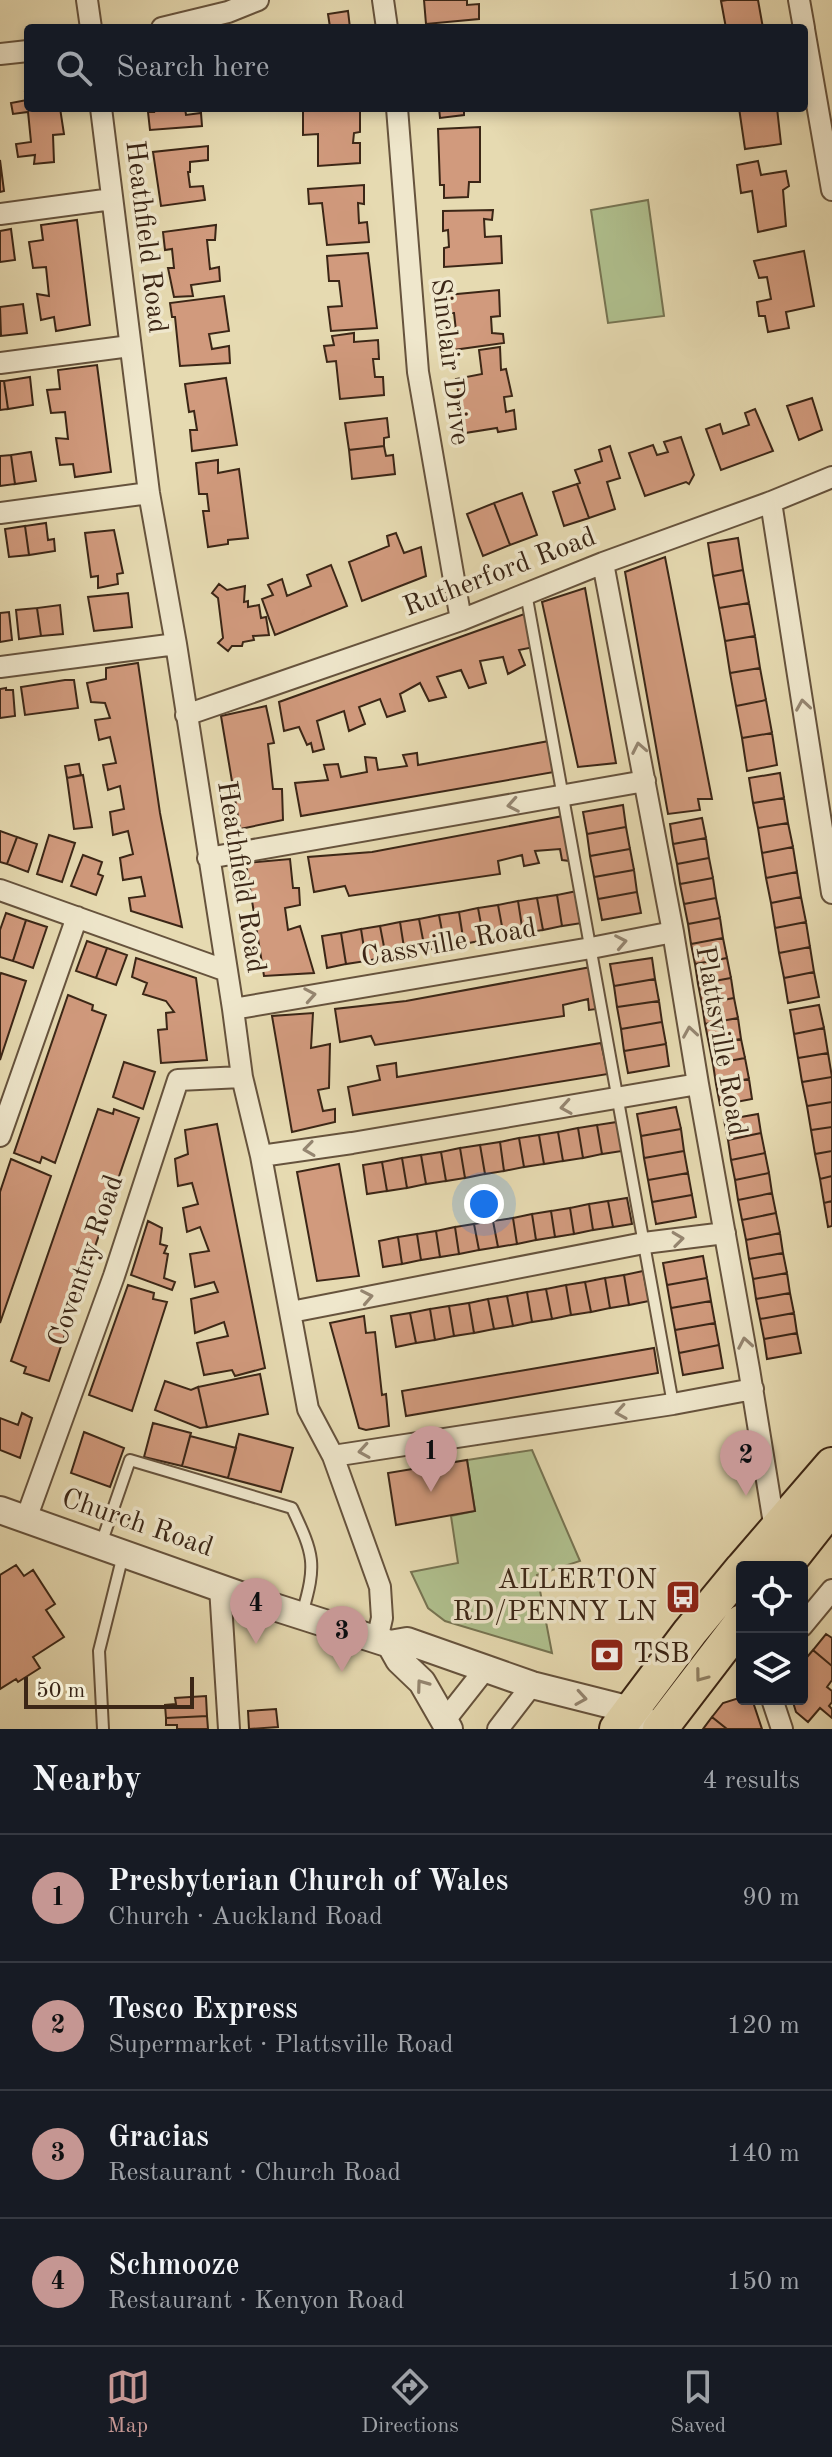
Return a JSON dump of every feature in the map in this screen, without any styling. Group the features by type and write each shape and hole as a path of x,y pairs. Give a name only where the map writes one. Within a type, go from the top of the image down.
{"highway":[{"path":"749,1561 832,1465"},
{"path":"789,1561 832,1506"},
{"path":"641,1724 736,1579"},
{"path":"641,1724 736,1640"}],"street":[{"path":"87,0 90,24"},
{"path":"178,24 228,12 258,0"},
{"path":"383,0 386,24"},
{"path":"799,0 803,24"},
{"path":"0,54 24,51"},
{"path":"808,52 832,190"},
{"name":"Heathfield Road","path":"101,112 149,493 176,644 242,1077 261,1156 308,1409 333,1456 380,1587 384,1642"},
{"name":"Sinclair Drive","path":"397,112 418,372 461,620"},
{"path":"0,214 112,199"},
{"path":"0,363 130,346"},
{"name":"Rutherford Road","path":"186,715 461,620 832,477"},
{"path":"0,513 149,493"},
{"path":"771,502 832,893"},
{"name":"Plattsville Road","path":"603,563 673,932 775,1530"},
{"path":"0,667 176,644"},
{"path":"208,858 645,781"},
{"path":"0,890 227,971"},
{"path":"0,1136 77,917"},
{"name":"Cassville Road","path":"233,1009 673,932"},
{"name":"Coventry Road","path":"26,1519 114,1276 178,1080 242,1077"},
{"path":"261,1156 698,1084"},
{"path":"291,1312 644,1243 725,1233"},
{"path":"333,1456 753,1389"},
{"name":"Church Road","path":"0,1510 302,1616 384,1642 407,1641 641,1724"},
{"path":"220,1587 229,1729"},
{"path":"808,1619 832,1590"},
{"path":"384,1642 422,1682 447,1724 486,1668"},
{"path":"498,1729 532,1685"},
{"path":"774,1705 782,1729"}],"lane":[{"path":"526,593 673,1404"},
{"path":"103,1729 99,1651 113,1549 130,1460 292,1508 309,1544 313,1563 302,1616"}],"green space":[{"path":"648,200 664,316 608,323 591,210"},
{"path":"532,1450 580,1561 537,1575 552,1653 445,1621 428,1608 411,1572 458,1563 451,1516 475,1511 467,1460"}],"building":[{"path":"424,0 467,0 467,5 479,4 479,19 426,24"},
{"path":"758,0 762,24 725,24 721,1"},
{"path":"348,11 350,24 330,24 328,14"},
{"path":"24,101 24,112 28,112 13,114 11,103"},
{"path":"28,112 61,112 64,134 53,135 54,162 34,164 35,155 18,157 16,144 31,142"},
{"path":"148,112 201,113 202,126 150,130"},
{"path":"303,112 360,112 360,132 354,133 353,143 360,143 360,163 318,166 318,134 303,135"},
{"path":"439,112 464,112 464,115 440,118"},
{"path":"740,112 777,112 781,144 745,149"},
{"path":"480,127 480,182 469,182 468,197 444,198 444,185 440,185 438,129"},
{"path":"208,146 208,160 190,162 188,172 190,187 203,186 205,200 161,206 153,152"},
{"path":"0,160 4,191 0,192"},
{"path":"758,161 761,175 786,171 789,186 783,190 786,226 758,232 752,191 741,193 737,165"},
{"path":"364,185 364,204 358,203 359,223 367,222 369,242 327,245 322,203 309,204 308,189"},
{"path":"493,210 492,220 484,219 485,237 501,236 502,263 444,267 444,248 449,247 448,230 443,231 443,211"},
{"path":"77,220 90,325 56,331 54,317 41,320 37,294 49,296 46,267 33,268 29,242 43,240 41,225"},
{"path":"216,225 215,240 207,240 210,269 219,267 220,281 191,285 193,296 174,297 168,268 174,268 172,249 165,250 163,232"},
{"path":"11,229 15,260 0,262 0,231"},
{"path":"804,251 814,306 786,312 789,328 768,332 765,316 759,316 757,302 771,299 767,277 759,278 754,261"},
{"path":"368,253 377,328 331,331 328,307 342,306 339,281 329,281 327,256"},
{"path":"499,290 500,316 491,317 492,333 503,334 504,343 453,350 451,331 456,331 454,313 448,313 447,295"},
{"path":"224,296 229,331 209,334 212,349 229,346 230,363 180,366 175,317 172,317 170,303"},
{"path":"23,304 27,333 1,336 0,307"},
{"path":"354,333 354,342 378,340 379,359 373,359 375,377 383,377 384,395 340,399 336,361 327,362 324,346 334,345 332,336"},
{"path":"500,347 501,370 506,369 512,396 504,397 506,412 514,410 516,429 498,432 497,428 465,433 456,379 482,374 479,350"},
{"path":"97,365 111,472 75,477 73,464 60,465 56,438 68,439 65,412 51,413 47,390 60,389 58,370"},
{"path":"30,377 33,405 8,409 4,381"},
{"path":"226,378 237,445 192,451 190,430 197,430 194,411 189,412 185,384"},
{"path":"0,381 4,381 8,409 0,410"},
{"path":"812,398 822,430 799,440 787,406"},
{"path":"755,409 773,451 721,470 706,429 720,424 723,434 749,425 745,413"},
{"path":"387,418 389,437 384,438 384,446 349,450 345,423"},
{"path":"681,437 694,475 689,484 686,482 645,496 629,453 653,445 657,455 668,452 664,442"},
{"path":"384,446 386,456 393,455 395,474 352,479 349,450"},
{"path":"610,446 620,478 607,482 615,509 589,518 575,470 602,461 599,450"},
{"path":"31,452 36,481 15,484 11,455"},
{"path":"11,455 15,484 0,486 0,456"},
{"path":"218,460 218,473 239,469 248,538 228,540 228,544 208,547 203,511 209,511 207,494 199,494 196,463"},
{"path":"577,484 589,518 564,526 553,492"},
{"path":"522,493 537,535 510,545 494,503"},
{"path":"494,503 510,545 483,556 467,514"},
{"path":"46,523 48,540 54,539 55,551 29,555 25,526"},
{"path":"25,526 29,555 9,557 5,529"},
{"path":"114,530 123,573 117,574 118,584 98,588 98,576 91,577 85,533"},
{"path":"396,533 404,553 421,547 426,576 362,601 349,562 389,546 387,536"},
{"path":"738,538 743,570 713,576 708,543"},
{"path":"665,557 712,799 698,799 700,810 668,814 625,572"},
{"path":"331,565 347,606 275,635 262,599 273,595 268,585 282,579 287,596 311,586 307,575"},
{"path":"743,570 749,603 719,608 713,576"},
{"path":"219,584 227,590 245,586 244,602 248,601 248,607 259,605 261,618 266,617 269,635 253,636 254,640 243,642 242,646 232,646 228,651 218,643 223,638 218,598 212,593"},
{"path":"585,588 616,763 578,767 542,602"},
{"path":"128,593 132,627 94,631 88,597"},
{"path":"749,603 755,636 725,641 719,608"},
{"path":"60,605 63,634 41,636 37,608"},
{"path":"37,608 41,636 19,639 16,610"},
{"path":"9,612 12,640 0,642 0,613"},
{"path":"527,613 534,647 519,650 525,665 508,674 503,657 480,661 486,683 469,688 461,670 437,677 446,697 429,701 420,683 400,694 405,711 387,717 380,699 359,707 365,724 349,731 344,711 317,721 324,749 313,752 311,743 307,745 299,727 284,731 279,702"},
{"path":"755,636 760,668 730,673 725,641"},
{"path":"138,663 160,813 182,927 131,911 129,898 145,896 141,877 123,880 120,858 133,854 128,831 113,835 110,812 124,809 120,786 108,790 103,765 116,763 110,737 99,740 95,720 110,718 105,703 91,702 87,683 106,679 106,668"},
{"path":"760,668 766,700 736,706 730,673"},
{"path":"74,680 78,708 25,715 21,687"},
{"path":"0,689 13,690 15,716 0,718"},
{"path":"766,700 772,733 742,738 736,706"},
{"path":"266,706 274,743 268,744 273,789 282,789 283,820 240,829 221,716"},
{"path":"772,733 777,765 747,771 742,738"},
{"path":"549,741 554,772 301,816 295,783 328,780 324,765 338,764 341,777 367,772 365,757 376,758 378,770 407,766 403,755 417,753 418,765"},
{"path":"79,764 81,775 67,778 65,766"},
{"path":"780,773 784,798 753,803 749,778"},
{"path":"83,775 92,827 74,829 67,778"},
{"path":"784,798 788,823 758,828 753,803"},
{"path":"623,805 626,827 587,834 583,812"},
{"path":"563,816 570,861 562,860 560,849 535,851 539,863 524,866 522,855 498,861 500,874 349,896 345,886 314,892 308,857 372,852"},
{"path":"702,818 706,838 673,844 670,824"},
{"path":"788,823 793,847 762,853 758,828"},
{"path":"626,827 630,849 590,856 587,834"},
{"path":"0,831 17,837 7,864 0,862"},
{"path":"49,835 75,843 62,882 37,874"},
{"path":"17,837 37,844 28,872 7,864"},
{"path":"706,838 709,858 677,864 673,844"},
{"path":"793,847 797,872 766,878 762,853"},
{"path":"630,849 634,870 594,877 590,856"},
{"path":"83,855 102,862 98,874 103,876 96,895 71,886"},
{"path":"709,858 713,878 680,884 677,864"},
{"path":"290,859 293,888 299,888 300,905 285,908 288,930 300,926 314,973 264,976 246,863"},
{"path":"634,870 637,892 598,899 594,877"},
{"path":"797,872 801,897 771,903 766,878"},
{"path":"713,878 716,898 684,904 680,884"},
{"path":"577,891 582,923 562,926 557,895"},
{"path":"637,892 641,913 602,920 598,899"},
{"path":"557,895 562,926 543,930 537,898"},
{"path":"801,897 806,922 775,928 771,903"},
{"path":"537,898 543,930 523,933 518,901"},
{"path":"716,898 720,918 688,924 684,904"},
{"path":"518,901 523,933 504,937 498,905"},
{"path":"498,905 504,937 484,940 478,908"},
{"path":"478,908 484,940 464,944 459,912"},
{"path":"459,912 464,944 445,947 439,915"},
{"path":"6,913 26,920 13,961 0,957 0,930"},
{"path":"439,915 445,947 425,950 419,919"},
{"path":"720,918 723,938 691,944 688,924"},
{"path":"419,919 425,950 405,954 400,922"},
{"path":"26,920 47,927 33,968 13,961"},
{"path":"400,922 405,954 386,957 380,926"},
{"path":"806,922 810,947 779,953 775,928"},
{"path":"380,926 386,957 366,961 361,929"},
{"path":"361,929 366,961 346,964 341,933"},
{"path":"341,933 346,964 327,968 322,936"},
{"path":"723,938 727,958 695,964 691,944"},
{"path":"87,941 107,948 96,978 76,971"},
{"path":"810,947 814,972 784,978 779,953"},
{"path":"107,948 127,955 116,985 96,978"},
{"path":"136,958 196,978 207,1060 161,1063 158,1030 167,1029 166,1013 174,1012 166,1001 143,994 147,983 132,977"},
{"path":"652,958 655,979 614,986 610,964"},
{"path":"727,958 731,978 698,984 695,964"},
{"path":"591,967 597,1009 589,1010 588,999 563,1005 564,1016 375,1045 371,1036 340,1042 335,1009 406,1001"},
{"path":"814,972 819,997 788,1003 784,978"},
{"path":"0,975 26,981 0,1060"},
{"path":"731,978 734,998 702,1004 698,984"},
{"path":"655,979 659,1001 617,1007 614,986"},
{"path":"68,995 93,1005 92,1010 106,1015 55,1163 42,1157 40,1163 14,1153"},
{"path":"734,998 738,1018 705,1024 702,1004"},
{"path":"659,1001 662,1022 621,1029 617,1007"},
{"path":"819,1005 824,1028 794,1034 790,1010"},
{"path":"313,1013 311,1048 330,1044 329,1088 318,1090 323,1111 335,1109 335,1122 292,1132 272,1016"},
{"path":"738,1018 741,1039 709,1044 705,1024"},
{"path":"662,1022 666,1044 624,1051 621,1029"},
{"path":"824,1028 828,1053 798,1058 794,1034"},
{"path":"741,1039 745,1058 713,1064 709,1044"},
{"path":"601,1043 608,1074 353,1115 348,1087 380,1080 377,1066 396,1063 397,1077"},
{"path":"666,1044 669,1066 628,1073 624,1051"},
{"path":"828,1053 832,1077 802,1082 798,1058"},
{"path":"745,1058 749,1079 716,1084 713,1064"},
{"path":"124,1062 155,1072 143,1109 113,1097"},
{"path":"832,1077 832,1102 807,1106 802,1082"},
{"path":"749,1079 752,1099 720,1105 716,1084"},
{"path":"832,1102 832,1127 811,1130 807,1106"},
{"path":"676,1107 681,1129 641,1136 637,1114"},
{"path":"98,1109 113,1114 114,1109 139,1118 49,1381 24,1373 26,1367 11,1361"},
{"path":"758,1114 761,1133 728,1140 724,1120"},
{"path":"617,1122 622,1151 602,1154 597,1125"},
{"path":"217,1124 265,1368 235,1376 232,1370 204,1375 197,1343 228,1336 224,1322 195,1333 191,1299 218,1292 214,1282 195,1287 190,1254 209,1251 200,1227 187,1232 183,1208 198,1204 192,1183 178,1186 175,1159 188,1154 185,1130"},
{"path":"597,1125 602,1154 583,1158 578,1128"},
{"path":"832,1127 832,1151 815,1154 811,1130"},
{"path":"578,1128 583,1158 563,1161 558,1132"},
{"path":"681,1129 684,1151 644,1158 641,1136"},
{"path":"558,1132 563,1161 544,1164 539,1135"},
{"path":"761,1133 765,1153 731,1160 728,1140"},
{"path":"539,1135 544,1164 524,1167 519,1138"},
{"path":"519,1138 524,1167 504,1171 500,1142"},
{"path":"500,1142 504,1171 485,1174 480,1145"},
{"path":"480,1145 485,1174 465,1178 460,1148"},
{"path":"460,1148 465,1178 446,1181 441,1152"},
{"path":"684,1151 688,1173 648,1180 644,1158"},
{"path":"832,1151 832,1176 820,1179 815,1154"},
{"path":"441,1152 446,1181 426,1184 421,1155"},
{"path":"765,1153 769,1173 735,1180 731,1160"},
{"path":"421,1155 426,1184 407,1188 402,1158"},
{"path":"402,1158 407,1188 387,1191 382,1162"},
{"path":"11,1159 51,1176 0,1323 0,1192"},
{"path":"382,1162 387,1191 367,1194 363,1165"},
{"path":"339,1164 359,1276 317,1281 297,1172"},
{"path":"688,1173 692,1195 652,1202 648,1180"},
{"path":"769,1173 772,1193 738,1200 735,1180"},
{"path":"832,1176 832,1201 824,1203 820,1179"},
{"path":"772,1193 776,1213 742,1220 738,1200"},
{"path":"692,1195 696,1217 656,1224 652,1202"},
{"path":"627,1198 632,1224 613,1227 608,1201"},
{"path":"608,1201 613,1227 593,1230 589,1204"},
{"path":"832,1201 832,1226 828,1227 824,1203"},
{"path":"589,1204 593,1230 574,1234 570,1208"},
{"path":"570,1208 574,1234 555,1237 551,1211"},
{"path":"551,1211 555,1237 536,1240 532,1214"},
{"path":"776,1213 780,1233 746,1240 742,1220"},
{"path":"532,1214 536,1240 517,1244 513,1218"},
{"path":"513,1218 517,1244 498,1247 493,1221"},
{"path":"148,1221 162,1228 160,1244 167,1246 164,1253 168,1254 164,1278 175,1282 172,1290 131,1275"},
{"path":"493,1221 498,1247 479,1250 474,1224"},
{"path":"474,1224 479,1250 459,1254 455,1227"},
{"path":"455,1227 459,1254 440,1257 436,1231"},
{"path":"436,1231 440,1257 421,1260 417,1234"},
{"path":"780,1233 783,1253 749,1259 746,1240"},
{"path":"417,1234 421,1260 402,1264 398,1237"},
{"path":"398,1237 402,1264 383,1267 379,1241"},
{"path":"783,1253 787,1273 753,1279 749,1259"},
{"path":"703,1256 707,1278 667,1285 663,1263"},
{"path":"643,1271 649,1301 629,1305 624,1275"},
{"path":"787,1273 790,1293 756,1299 753,1279"},
{"path":"624,1275 629,1305 610,1308 605,1278"},
{"path":"605,1278 610,1308 591,1312 585,1282"},
{"path":"707,1278 711,1301 671,1308 667,1285"},
{"path":"585,1282 591,1312 571,1315 566,1285"},
{"path":"128,1285 154,1293 153,1299 167,1302 132,1411 89,1395"},
{"path":"566,1285 571,1315 552,1319 546,1289"},
{"path":"546,1289 552,1319 532,1322 527,1292"},
{"path":"527,1292 532,1322 513,1326 507,1296"},
{"path":"790,1293 794,1313 760,1319 756,1299"},
{"path":"507,1296 513,1326 494,1329 488,1299"},
{"path":"488,1299 494,1329 474,1333 469,1303"},
{"path":"711,1301 715,1323 675,1330 671,1308"},
{"path":"469,1303 474,1333 454,1336 449,1306"},
{"path":"449,1306 454,1336 435,1340 430,1309"},
{"path":"430,1309 435,1340 416,1343 410,1313"},
{"path":"410,1313 416,1343 396,1347 391,1316"},
{"path":"794,1313 797,1333 764,1339 760,1319"},
{"path":"364,1316 366,1333 375,1332 389,1426 366,1430 359,1428 330,1323"},
{"path":"715,1323 719,1345 679,1353 675,1330"},
{"path":"797,1333 801,1353 767,1359 764,1339"},
{"path":"719,1345 723,1368 683,1375 679,1353"},
{"path":"654,1348 658,1373 406,1416 402,1391"},
{"path":"260,1374 268,1414 207,1427 198,1387"},
{"path":"165,1381 191,1390 198,1387 207,1427 200,1428 155,1410"},
{"path":"22,1413 32,1418 20,1458 0,1450 0,1418 18,1425"},
{"path":"153,1423 191,1433 182,1466 144,1457"},
{"path":"84,1432 124,1448 110,1487 71,1473"},
{"path":"239,1434 293,1448 281,1492 228,1478"},
{"path":"190,1436 236,1448 228,1478 182,1466"},
{"path":"467,1460 475,1511 396,1525 388,1473"},
{"path":"16,1565 24,1576 33,1570 55,1604 46,1610 64,1637 33,1657 40,1668 0,1689 0,1575"},
{"path":"826,1634 832,1638 832,1666 813,1650"},
{"path":"813,1650 832,1666 832,1680 827,1687 832,1691 829,1706 832,1718 820,1708 808,1722 796,1712 794,1705 808,1705 808,1656"},
{"path":"206,1696 207,1716 166,1718 165,1705 176,1704 175,1698"},
{"path":"736,1699 736,1705 754,1705 762,1729 727,1729 712,1717 723,1703"},
{"path":"276,1709 278,1727 249,1729 248,1711"},
{"path":"207,1716 208,1729 177,1729 177,1725 166,1725 166,1718"},
{"path":"712,1717 727,1729 703,1729"}],"place":[{"name":"Presbyterian Church of Wales","path":"431,1492"},
{"name":"Tesco Express","path":"746,1496"},
{"name":"ALLERTON RD/PENNY LN","path":"683,1597"},
{"name":"Schmooze","path":"256,1644"},
{"name":"TSB","path":"607,1655"},
{"name":"Gracias","path":"342,1672"}]}
